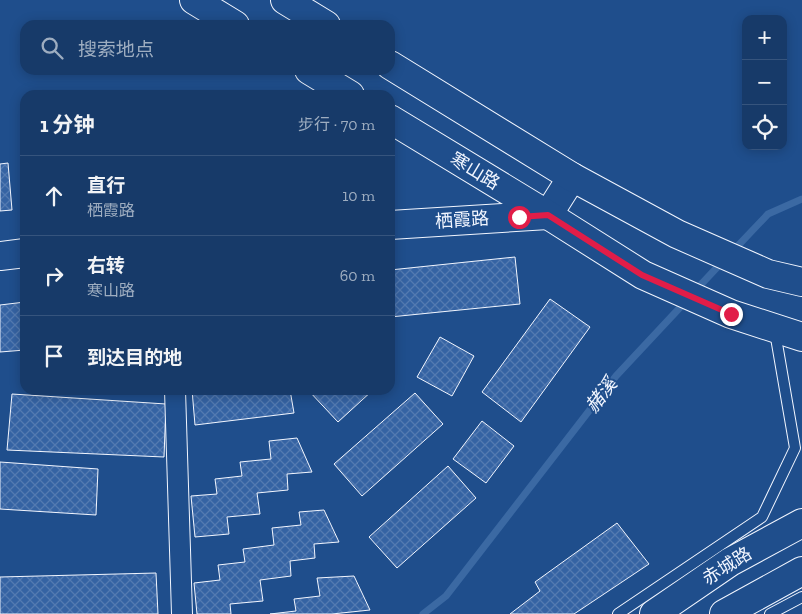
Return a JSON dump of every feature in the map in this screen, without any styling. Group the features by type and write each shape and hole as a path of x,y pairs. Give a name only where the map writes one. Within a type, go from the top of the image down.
{"main road":[{"path":"194,0 227,20"},
{"path":"285,0 318,20"},
{"path":"395,67 572,177 677,234 768,274 802,282"},
{"path":"317,75 342,90"},
{"name":"寒山路","path":"395,122 548,215 642,275 731,314 802,337"},
{"path":"548,215 572,177"},
{"name":"栖霞路","path":"395,225 548,215"},
{"path":"0,256 20,254"},
{"name":"赤城路","path":"654,614 730,562 802,523"},
{"path":"724,614 802,571"}],"street":[{"path":"175,395 182,614"}],"lane":[{"path":"618,614 762,516 795,448 774,328"},
{"path":"770,614 802,596"}],"building":[{"path":"8,163 12,210 0,211 0,164"},
{"path":"515,257 520,304 395,316 395,269"},
{"path":"550,299 590,327 521,422 482,392"},
{"path":"20,303 20,350 0,352 0,305"},
{"path":"440,337 474,356 452,396 417,377"},
{"path":"415,393 443,424 362,496 334,464"},
{"path":"12,394 166,404 164,457 7,450"},
{"path":"192,395 291,395 294,413 195,425"},
{"path":"313,395 368,395 338,422"},
{"path":"482,421 514,446 486,483 453,459"},
{"path":"297,438 312,472 287,474 288,490 257,493 260,514 227,517 229,534 195,537 191,496 217,494 215,479 242,476 240,462 271,459 269,441"},
{"path":"0,462 98,469 96,515 0,509"},
{"path":"448,466 476,498 397,568 369,537"},
{"path":"324,510 339,542 314,544 315,558 290,561 291,576 260,580 263,601 230,604 231,614 197,614 194,583 220,580 218,565 245,562 243,549 274,545 272,528 301,525 299,512"},
{"path":"617,523 649,564 574,614 510,614 540,591 535,582"},
{"path":"156,573 158,614 0,614 0,577"},
{"path":"354,576 370,610 332,614 270,614 296,611 294,599 320,596 317,578"}],"waterway":[{"name":"赭溪","path":"732,252 768,214 802,199"},
{"name":"赭溪","path":"694,292 723,261"},
{"name":"赭溪","path":"423,614 446,596 616,376 687,300"}],"route":[{"path":"519,217 548,215 642,275 731,314"}]}
